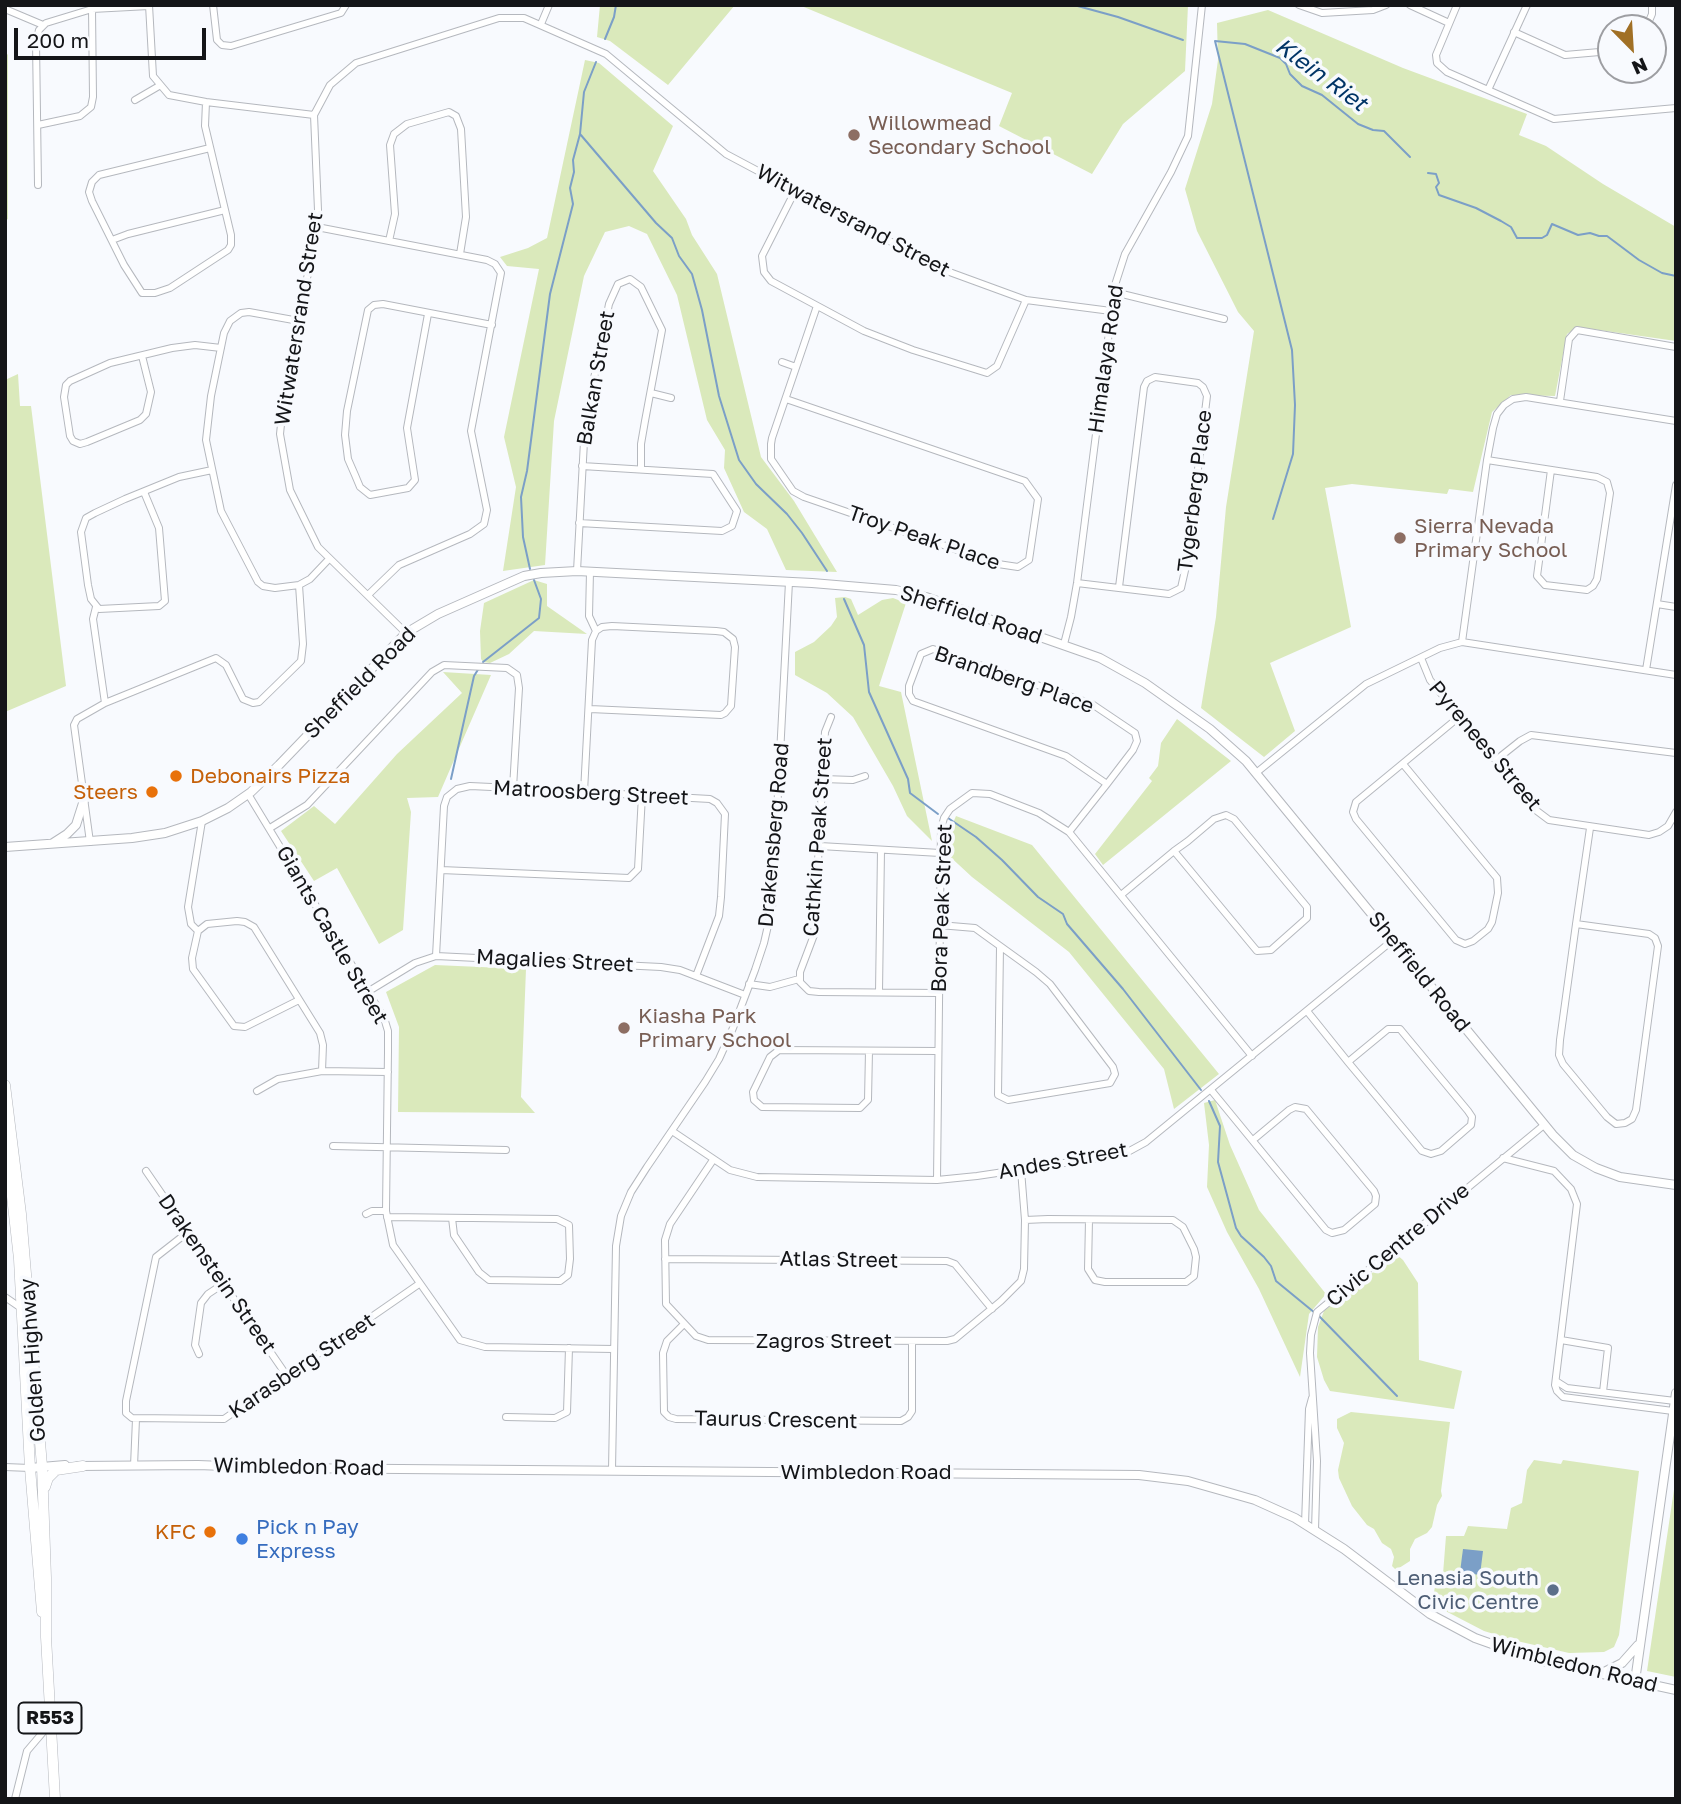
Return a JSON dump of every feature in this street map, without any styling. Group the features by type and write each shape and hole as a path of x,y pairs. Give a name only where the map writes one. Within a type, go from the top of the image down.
{"main road":[{"name":"Golden Highway","path":"5,1085 21,1214 42,1466 46,1637 55,1799"},
{"name":"Golden Highway","path":"5,1134 19,1259 39,1599 46,1637"},
{"path":"43,1495 48,1478 56,1470 83,1466"}],"street":[{"path":"213,5 217,40 222,45 231,47 341,13 346,5"},
{"path":"541,24 549,5"},
{"name":"Himalaya Road","path":"1064,644 1072,617 1077,583 1114,292 1125,254 1188,136 1202,5"},
{"path":"1299,5 1322,13 1373,10 1385,5"},
{"path":"1410,5 1449,23"},
{"path":"1457,5 1436,55 1437,63 1447,72 1554,119 1676,108"},
{"path":"1488,90 1527,5"},
{"path":"38,185 37,32 43,25 92,9 149,6 153,76 169,95 314,115"},
{"path":"5,9 43,25"},
{"path":"37,125 80,116 91,107 92,9"},
{"name":"Witwatersrand Street","path":"406,633 318,547 290,489 279,434 317,227 314,115 330,85 356,63 507,16 524,18 606,54 715,147 944,270 1026,300 1111,311"},
{"path":"1514,32 1565,55 1597,52"},
{"path":"135,100 159,86"},
{"path":"206,102 205,126 232,239 228,250 170,288 147,294 138,290 90,196 90,187 96,177 210,148"},
{"path":"389,241 395,215 390,145 394,134 407,124 449,112 456,116 461,129 466,217 460,254"},
{"path":"794,191 762,256 763,268 771,281 880,338 987,373 997,366 1026,300"},
{"path":"112,240 225,210"},
{"path":"317,227 487,260 495,264 500,271 471,431 487,510 484,524 475,531 399,565 368,596"},
{"name":"Balkan Street","path":"577,571 585,423 609,304 618,284 626,280 634,281 641,287 662,330 641,444 641,468"},
{"path":"1114,292 1224,319"},
{"path":"428,314 407,428 416,474 415,482 408,488 370,495 360,487 348,459 345,435 347,411 366,314 374,305 383,304 492,325"},
{"name":"Troy Peak Place","path":"786,399 1025,481 1038,499 1029,559 1018,567 998,564 793,491 770,455 772,439 817,306"},
{"path":"299,321 249,312 235,316 226,326 206,427 221,511 255,579 268,587 299,585 310,579 329,559"},
{"path":"1560,401 1569,339 1577,330 1676,347"},
{"path":"142,356 151,392 146,414 140,420 87,442 80,444 74,441 70,436 64,397 67,384 110,363 188,345 221,348"},
{"path":"782,362 796,367"},
{"name":"Tygerberg Place","path":"1077,583 1169,594 1178,591 1183,585 1207,396 1198,383 1155,377 1147,381 1144,387 1119,587"},
{"path":"651,393 671,398"},
{"path":"1462,642 1487,460 1497,414 1506,403 1520,397 1560,401 1676,421"},
{"path":"1487,460 1597,477 1606,482 1610,490 1597,579 1587,590 1545,585 1537,576 1551,470"},
{"path":"579,523 722,531 732,526 737,511 713,474 582,466"},
{"path":"105,703 93,619 96,607 91,600 88,585 81,532 83,522 89,515 179,477 212,470"},
{"path":"1646,670 1676,485"},
{"path":"96,607 159,606 165,601 159,528 144,492"},
{"path":"1666,541 1676,542"},
{"name":"Sheffield Road","path":"5,847 90,842 165,833 202,821 248,794 406,633 438,614 524,576 577,571 882,587 912,593 1064,644 1119,667 1146,683 1228,743 1256,773 1544,1125 1573,1155 1595,1168 1620,1177 1676,1185"},
{"path":"590,572 589,616 596,631"},
{"name":"Drakensberg Road","path":"612,1470 616,1246 621,1216 631,1192 719,1059 764,943 774,886 789,582"},
{"path":"90,842 74,725 84,713 105,703 216,658 226,665 243,699 259,702 300,661 303,644 299,585"},
{"path":"1657,604 1676,607"},
{"path":"584,792 592,640 596,631 612,626 716,631 730,635 735,647 732,706 727,712 721,715 590,709"},
{"path":"1256,773 1359,688 1377,677 1462,642 1676,676"},
{"name":"Brandberg Place","path":"1069,832 1133,750 1137,741 1135,733 1092,704 933,649 921,654 909,687 913,701 1066,756 1107,783"},
{"name":"Pyrenees Street","path":"1421,658 1427,676 1459,717 1540,814 1551,821 1649,835 1668,826 1676,812"},
{"path":"270,828 307,805 432,672 444,665 507,668 517,675 519,688 513,788"},
{"name":"Cathkin Peak Street","path":"800,979 800,972 814,935 825,732 831,717"},
{"path":"1403,764 1497,878 1498,893 1492,922 1474,941 1465,943 1456,940 1354,815 1356,802 1459,717"},
{"path":"1496,760 1526,737 1538,735 1676,753"},
{"path":"823,779 853,779 865,776"},
{"name":"Matroosberg Street","path":"436,956 444,806 451,792 470,786 710,799 717,803 725,814 719,916 696,976"},
{"name":"Bora Peak Street","path":"937,1180 940,853 944,818 954,804 972,793 990,794 1039,813 1069,832 1252,1056"},
{"name":"Giants Castle Street","path":"248,794 384,1018 388,1031 387,1214 393,1245 456,1337 464,1342 485,1347 614,1349"},
{"path":"441,870 629,878 638,869 642,795"},
{"path":"51,844 72,830 84,800"},
{"path":"1121,895 1174,851 1216,817 1223,814 1232,817 1307,907 1307,918 1271,950 1257,951 1174,851"},
{"path":"198,931 191,923 188,906 202,821"},
{"path":"1576,924 1649,934 1655,938 1658,946 1636,1110 1632,1119 1625,1124 1616,1124 1607,1117 1563,1064 1559,1055 1576,924 1590,828"},
{"path":"820,846 940,853"},
{"path":"879,992 881,850"},
{"path":"299,1000 245,1027 234,1026 193,969 192,958 198,931 207,924 237,921 250,924 258,933 320,1033 323,1071"},
{"path":"939,925 975,928 1050,984 1113,1067 1115,1074 1112,1082 1108,1085 1012,1100 1004,1100 998,1095 1000,947"},
{"name":"Andes Street","path":"672,1131 713,1160 736,1172 757,1177 937,1180 1021,1170 1131,1151 1211,1090 1393,940"},
{"name":"Magalies Street","path":"369,991 415,963 436,956 661,967 696,976 745,995"},
{"path":"749,984 770,987 800,979 803,986 811,992 939,993"},
{"path":"1307,1011 1348,1062 1426,1153 1441,1151 1471,1125 1472,1117 1468,1111 1400,1029 1388,1029 1348,1062"},
{"path":"869,1051 868,1100 860,1108 762,1107 754,1100 753,1092 770,1057 779,1050 938,1051"},
{"path":"257,1091 278,1079 323,1071 387,1072"},
{"path":"1211,1090 1329,1232 1344,1230 1375,1204 1374,1191 1306,1109 1295,1107 1289,1110 1253,1140"},
{"name":"Civic Centre Drive","path":"1305,1524 1309,1409 1312,1396 1311,1335 1317,1312 1544,1125"},
{"path":"333,1146 506,1150"},
{"path":"1503,1158 1554,1171 1568,1185 1576,1199 1557,1391 1563,1397 1672,1411"},
{"path":"684,1324 667,1304 667,1228 713,1160"},
{"name":"Zagros Street","path":"684,1324 698,1337 708,1340 952,1340 992,1309 1021,1281 1024,1269 1025,1220 1021,1170"},
{"name":"Drakenstein Street","path":"146,1171 287,1376"},
{"path":"366,1214 372,1211 452,1218 527,1217 565,1221 569,1230 568,1275 560,1281 489,1280 479,1272 454,1235 452,1218"},
{"path":"1025,1220 1089,1220 1177,1222 1184,1227 1194,1250 1194,1276 1186,1282 1095,1280 1088,1269 1089,1220"},
{"path":"134,1466 136,1419 127,1416 125,1409 156,1257 188,1232"},
{"name":"Atlas Street","path":"665,1259 947,1261 955,1264 992,1309"},
{"path":"199,1354 195,1345 201,1303 223,1284"},
{"name":"Karasberg Street","path":"136,1419 224,1419 419,1284"},
{"path":"5,1297 22,1309"},
{"name":"Taurus Crescent","path":"684,1324 667,1341 663,1353 664,1412 668,1417 676,1419 901,1421 912,1411 912,1341"},
{"path":"1561,1340 1608,1348 1606,1393 1609,1403"},
{"path":"506,1417 555,1418 564,1415 568,1407 569,1348"},
{"path":"1556,1381 1567,1388 1675,1397 1634,1681"},
{"name":"Civic Centre Drive","path":"1312,1396 1316,1411 1315,1530"},
{"name":"Wimbledon Road","path":"5,1467 198,1465 1139,1475 1188,1482 1230,1492 1305,1524 1343,1549 1412,1602 1463,1633 1523,1656 1676,1690"},
{"path":"1600,1674 1622,1663 1641,1640"},
{"path":"15,1799 27,1751 50,1724"}],"green space":[{"path":"600,5 735,5 668,85 610,41 597,37"},
{"path":"799,5 1188,5 1185,71 1123,124 1092,174 999,126 1012,93"},
{"path":"1268,10 1403,68 1527,114 1519,135 1546,146 1603,184 1676,227 1676,341 1578,327 1567,334 1555,396 1511,395 1492,412 1473,492 1449,489 1447,494 1352,484 1325,488 1351,627 1270,663 1295,731 1264,757 1201,708 1216,617 1226,507 1254,331 1238,312 1197,231 1185,189 1212,104 1218,60 1217,23"},
{"path":"5,51 8,55 8,219 5,221"},
{"path":"585,60 599,63 673,126 653,171 686,219 692,235 717,274 761,457 794,501 837,572 786,570 767,529 744,512 724,468 725,450 707,420 677,295 647,234 629,226 605,232 584,276 554,421 545,565 503,571 516,487 504,437 539,269 507,266 500,257 528,248 547,238"},
{"path":"18,374 20,406 31,406 66,686 5,712 5,380"},
{"path":"534,580 547,584 547,606 587,634 534,631 509,654 490,663 483,662 480,631 484,603"},
{"path":"835,598 851,599 858,615 882,600 893,598 906,603 879,686 901,692 932,841 907,816 853,717 827,693 795,675 795,652 814,642 831,626 837,617"},
{"path":"443,672 491,675 438,797 407,798 411,812 403,930 379,944 337,868 314,881 281,831 314,806 335,824 397,754 462,693"},
{"path":"1177,719 1231,761 1103,865 1095,854 1152,781 1149,778 1158,766 1161,743"},
{"path":"956,816 1032,845 1219,1074 1174,1109 1164,1069 1069,952 972,877 945,852"},
{"path":"435,965 526,969 521,1097 535,1113 398,1112 399,1027 386,992"},
{"path":"1215,1100 1230,1145 1259,1210 1326,1294 1309,1314 1300,1377 1207,1187 1209,1145 1204,1103"},
{"path":"1396,1254 1418,1283 1419,1360 1462,1371 1454,1409 1330,1391 1324,1380 1317,1357 1318,1327 1324,1311"},
{"path":"1351,1412 1450,1422 1442,1496 1432,1527 1415,1539 1410,1549 1410,1561 1396,1570 1392,1566 1394,1557 1391,1549 1382,1543 1374,1529 1367,1525 1352,1506 1339,1478 1338,1470 1344,1443 1337,1428 1337,1419"},
{"path":"1534,1460 1561,1464 1563,1460 1639,1471 1619,1635 1614,1647 1604,1652 1569,1653 1517,1641 1484,1631 1432,1604 1437,1575 1443,1574 1446,1536 1464,1536 1468,1526 1507,1529 1511,1508 1522,1503 1527,1470"},
{"path":"1676,1476 1676,1677 1647,1671"}],"water":[{"path":"1463,1549 1483,1551 1480,1575 1460,1572"}],"waterway":[{"path":"605,39 616,5"},
{"name":"Klein Riet","path":"1074,5 1183,40"},
{"path":"1273,519 1293,454 1295,405 1292,350 1215,41 1245,44 1280,58 1302,86 1322,95 1358,124 1384,131 1410,157"},
{"path":"596,62 584,92 580,134 672,238 679,256 692,274 719,396 739,460 756,484 787,514 827,571"},
{"path":"530,569 523,537 521,497 527,471 550,294 573,204 570,188 574,172 573,160 580,134"},
{"name":"Klein Riet","path":"1428,173 1436,174 1439,195 1476,208 1501,221 1511,227 1517,238 1542,238 1547,235 1552,224 1578,235 1590,233 1607,236 1639,260 1662,273 1676,276"},
{"path":"483,662 539,618 541,599 534,580"},
{"path":"844,599 864,645 869,692 908,779 910,793 938,814"},
{"path":"451,779 474,676 479,668"},
{"path":"948,818 976,837 1038,897 1063,914 1067,924 1123,989 1201,1090"},
{"path":"1209,1101 1220,1126 1218,1162 1236,1228 1271,1266 1276,1281 1315,1313"},
{"path":"1319,1316 1397,1396"}],"place":[{"name":"Willowmead Secondary School","path":"854,135"},
{"name":"Sierra Nevada Primary School","path":"1400,538"},
{"name":"Debonairs Pizza","path":"176,776"},
{"name":"Steers","path":"152,792"},
{"name":"Kiasha Park Primary School","path":"624,1028"},
{"name":"KFC","path":"210,1532"},
{"name":"Pick n Pay Express","path":"242,1539"},
{"name":"Lenasia South Civic Centre","path":"1553,1590"}]}
